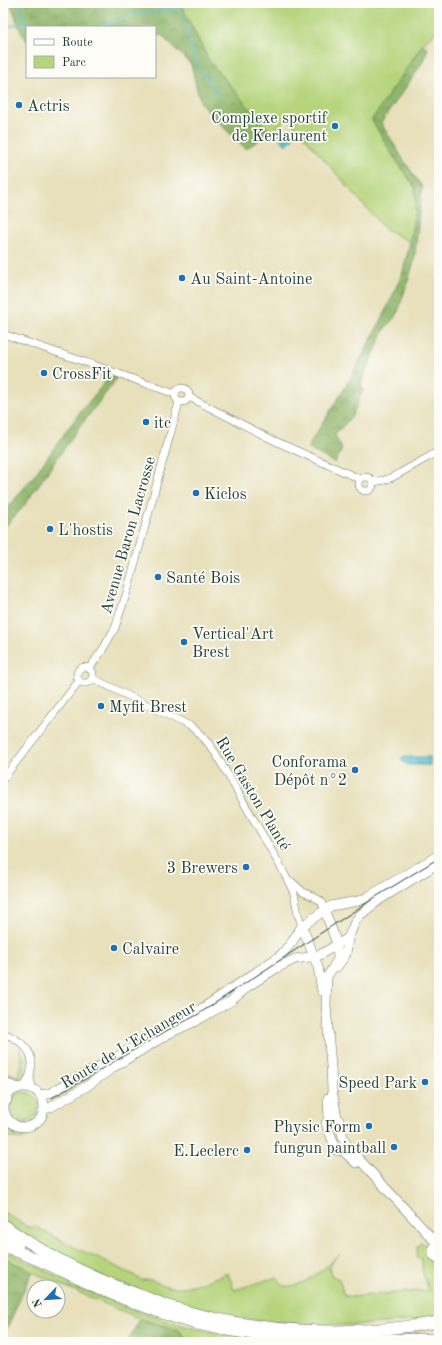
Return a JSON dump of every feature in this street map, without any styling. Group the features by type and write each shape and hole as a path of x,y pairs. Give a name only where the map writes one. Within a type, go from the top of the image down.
{"highway":[{"path":"3,1084 24,1088"},
{"path":"3,1225 56,1259 113,1286 172,1307 209,1317 273,1327 328,1331 386,1328 439,1322"},
{"path":"3,1235 46,1263"},
{"path":"3,1246 46,1263 122,1298 179,1319 237,1331 272,1336 326,1339 439,1339"},
{"path":"326,1339 388,1336 439,1329"}],"main road":[{"path":"302,926 333,906 366,898 439,855"},
{"path":"332,970 340,964 346,954 348,938 355,922 367,909 439,863"},
{"path":"324,911 337,944 338,959 327,977 326,1005 335,1120 344,1144"},
{"name":"Rue Gaston Planté","path":"302,926 318,967 335,1120"},
{"name":"Route de L'Echangeur","path":"41,1095 48,1094 108,1062 169,1026 190,1016 280,956 292,942 302,926"},
{"path":"315,957 348,938"},
{"name":"Route de L'Echangeur","path":"44,1110 83,1089 168,1034 194,1022 234,999 248,987 275,969 295,959 315,957"},
{"path":"24,1088 41,1095 44,1110 39,1120 31,1126 20,1126 6,1122 4,1097 24,1088"},
{"path":"335,1120 326,1124 333,1141 332,1145 334,1149 338,1150 344,1144"},
{"path":"333,1141 336,1137 344,1144 437,1246 433,1255 439,1259"}],"street":[{"path":"3,334 175,394 179,402 185,402 189,397"},
{"path":"175,394 177,390 183,388 188,392 189,397 275,441 360,480"},
{"name":"Avenue Baron Lacrosse","path":"89,669 115,628 127,592 179,402"},
{"path":"373,482 393,477 439,451"},
{"path":"366,476 371,478 373,482 372,489 366,491 360,487 360,480 366,476"},
{"path":"84,668 89,669 92,673 92,678 89,682 85,683 79,681 77,674 79,670 84,668"},
{"name":"Rue Gaston Planté","path":"92,678 185,724 199,734 216,754 282,869 294,893 302,926"},
{"path":"3,779 79,681"},
{"name":"Rue Gaston Planté","path":"282,869 300,890 321,901 324,911"},
{"path":"3,1033 15,1038 28,1052 32,1064 30,1075 24,1088"}],"green space":[{"path":"10,3 180,3 209,61 270,132 246,149 201,103 191,64 161,35 156,36 156,26 26,26 26,40 21,32"},
{"name":"Complexe sportif de Kerlaurent","path":"180,3 439,3 439,29 424,43 372,120 392,154 415,187 416,202 410,242 384,228 288,118 270,132 209,61"},
{"path":"422,45 428,49 421,65 381,123 422,187 414,262 397,315 385,328 361,383 363,390 352,416 335,435 342,449 335,463 307,448 346,386 383,317 403,272 410,242 416,202 415,187 392,154 372,120"},
{"path":"111,375 117,377 112,385 75,433 23,507 3,529 3,514 36,473 78,415"},
{"path":"19,1048 24,1055 26,1063 23,1080 18,1083 3,1078 3,1071 18,1076 22,1063"},
{"path":"24,1092 35,1096 39,1107 35,1118 24,1122 13,1118 9,1107 13,1096"},
{"path":"3,1132 14,1132 27,1137 25,1139 3,1137"},
{"path":"3,1212 30,1228 34,1226 74,1247 134,1275 141,1280 153,1281 171,1287 193,1285 228,1273 234,1290 277,1277 284,1286 292,1286 314,1276 340,1254 332,1262 329,1269 332,1276 339,1279 344,1295 351,1297 429,1290 423,1273 421,1258 416,1258 417,1247 421,1243 426,1245 431,1259 439,1266 439,1317 370,1324 301,1324 267,1322 200,1310 161,1299 81,1268 3,1221"},
{"path":"3,1251 62,1279 48,1279 3,1257"},
{"path":"3,1257 32,1272 29,1279 26,1279 26,1285 3,1337"},
{"path":"66,1281 124,1307 174,1323 208,1331 277,1342 189,1342 179,1330 140,1319 66,1287"},
{"path":"140,1319 179,1330 189,1342 127,1342"}],"water":[{"path":"285,130 293,139 286,145 278,136"},
{"path":"402,757 430,757 430,765 408,765 402,761"}],"waterway":[{"path":"19,3 25,22"},
{"path":"100,26 126,16 169,11 187,3"},
{"path":"179,7 196,62 201,72 214,88 217,96"},
{"path":"3,28 16,24 28,23 50,26"},
{"path":"186,1342 190,1338"}],"tram line":[{"path":"52,1098 166,1031 197,1015 374,898 439,858"}],"place":[{"name":"Actris","path":"19,105"},
{"name":"Complexe sportif de Kerlaurent","path":"335,126"},
{"name":"Au Saint-Antoine","path":"182,278"},
{"name":"CrossFit","path":"44,373"},
{"name":"itc","path":"146,422"},
{"name":"Kiclos","path":"196,493"},
{"name":"L'hostis","path":"50,529"},
{"name":"Santé Bois","path":"158,577"},
{"name":"Vertical'Art Brest","path":"184,642"},
{"name":"Myfit Brest","path":"101,706"},
{"name":"Conforama Dépôt n°2","path":"355,770"},
{"name":"3 Brewers","path":"246,867"},
{"name":"Calvaire","path":"114,948"},
{"name":"Speed Park","path":"425,1082"},
{"name":"Physic Form","path":"369,1126"},
{"name":"fungun paintball","path":"394,1147"},
{"name":"E.Leclerc","path":"247,1150"}]}
